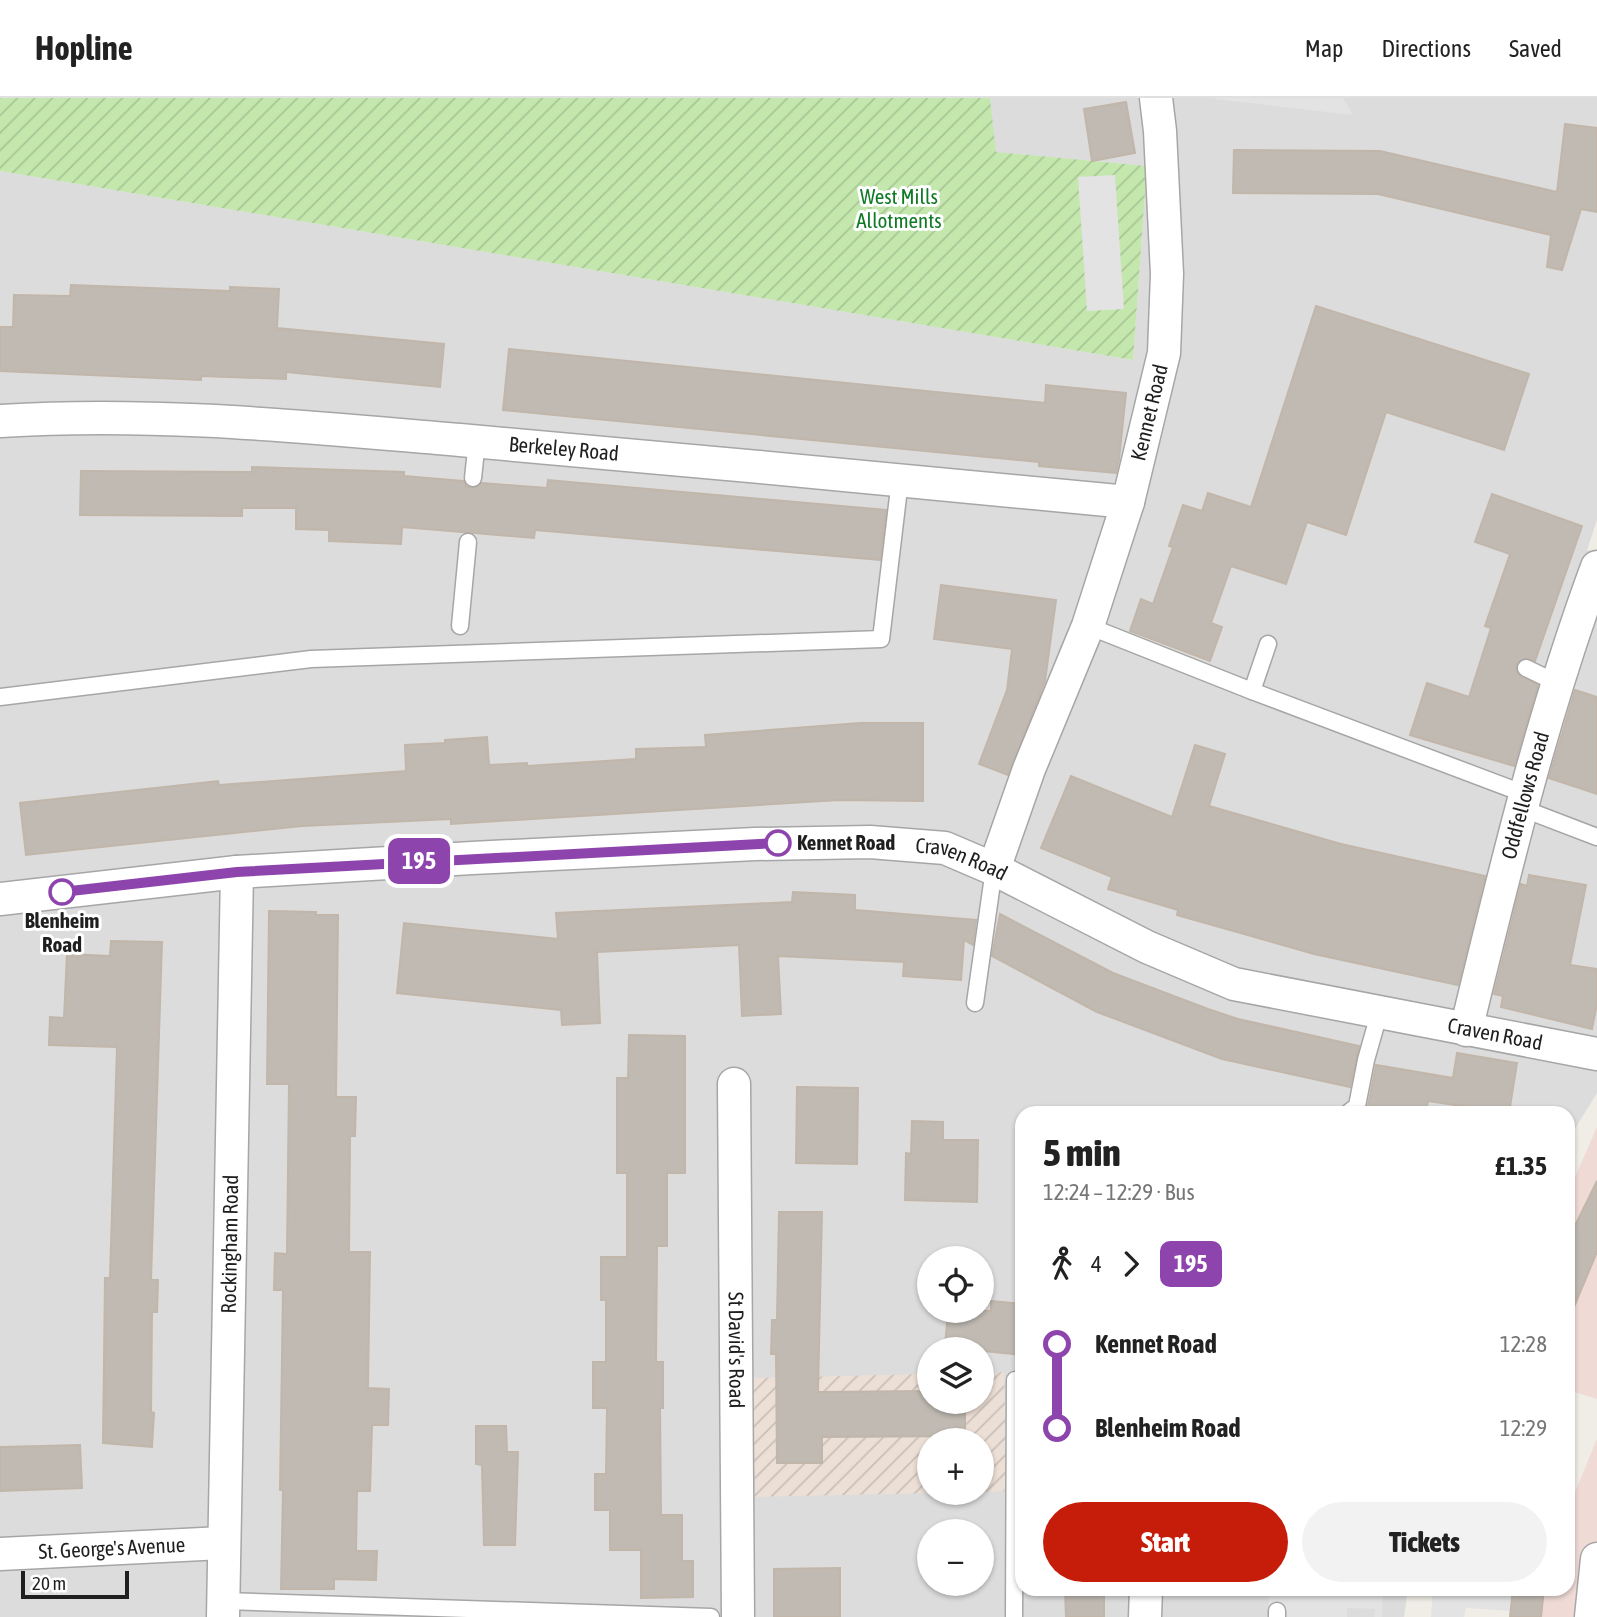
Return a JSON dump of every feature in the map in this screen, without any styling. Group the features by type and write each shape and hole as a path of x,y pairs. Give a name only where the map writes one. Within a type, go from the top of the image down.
{"street":[{"name":"Kennet Road","path":"994,869 1030,769 1088,626 1128,502 1149,422 1166,336 1167,274 1156,98"},
{"name":"Berkeley Road","path":"0,421 55,417 178,418 320,426 1128,502"},
{"name":"Oddfellows Road","path":"1466,1030 1523,801 1557,683 1597,567"},
{"name":"Craven Road","path":"0,899 237,872 755,844 870,842 945,848 994,869 1147,947 1234,984 1597,1054"},
{"name":"Rockingham Road","path":"223,1609 237,872"},
{"name":"St David's Road","path":"732,1084 738,1617"},
{"name":"St. George's Avenue","path":"0,1554 223,1543"},
{"path":"1591,1617 1597,1559"},
{"path":"1145,1617 1146,1596"}],"lane":[{"path":"473,478 477,441"},
{"path":"0,697 311,660 881,639 900,480"},
{"path":"460,626 468,542"},
{"path":"1088,626 1523,801 1597,837"},
{"path":"1252,691 1268,644"},
{"path":"1526,668 1557,683"},
{"path":"975,1003 994,869"},
{"path":"1357,1106 1379,1014"},
{"path":"1014,1617 1016,1596"},
{"path":"223,1609 711,1617"}],"shaded area":[{"path":"990,98 1597,98 1597,520 1587,550 1597,553 1597,1093 1575,1129 1575,1106 1015,1106 1015,1596 1407,1596 1404,1617 0,1617 0,171 1133,360 1147,166 995,152"},
{"path":"1343,98 1353,115 1215,99"},
{"path":"1115,175 1124,309 1087,311 1078,177"},
{"path":"1597,1127 1597,1399 1575,1392 1575,1177"},
{"path":"994,1372 1004,1372 1007,1491 994,1492 994,1428 917,1428 917,1493 755,1497 752,1378 917,1374 917,1414 994,1414"},
{"path":"1597,1439 1597,1617 1523,1617 1532,1596 1575,1596 1575,1492"},
{"path":"1269,1596 1383,1596 1382,1617 1374,1617 1375,1609 1347,1608 1347,1617 1268,1617"},
{"path":"1432,1596 1513,1596 1512,1611 1466,1608 1464,1617 1431,1617"}],"green space":[{"name":"West Mills Allotments","path":"0,98 990,98 996,152 1147,166 1133,360 0,171"}],"building":[{"path":"1126,102 1135,153 1092,161 1084,109"},
{"path":"1565,124 1597,128 1597,212 1581,209 1562,270 1547,267 1551,235 1378,194 1233,193 1234,150 1380,151 1557,192"},
{"path":"71,285 230,291 230,287 279,289 277,328 444,344 440,387 286,372 286,379 201,376 201,380 0,371 0,327 13,327 14,295 70,296"},
{"path":"1316,306 1529,374 1504,450 1386,412 1346,535 1307,522 1286,584 1231,566 1211,623 1222,627 1210,661 1130,631 1141,599 1153,604 1173,547 1169,546 1183,505 1202,511 1208,493 1251,507"},
{"path":"509,349 1045,403 1046,385 1126,393 1119,459 1116,473 1039,466 1039,462 503,410"},
{"path":"252,467 404,472 404,476 463,481 466,486 473,488 482,483 547,488 548,480 886,510 880,560 535,530 534,538 402,527 401,544 329,541 329,530 296,529 296,508 242,508 242,516 80,515 81,471 252,472"},
{"path":"1492,494 1582,526 1535,661 1525,658 1516,664 1518,674 1538,685 1514,766 1410,735 1427,683 1469,697 1491,628 1485,626 1510,554 1475,542"},
{"path":"941,585 1056,600 1045,681 1008,775 979,764 1007,690 1012,649 934,639"},
{"path":"1575,690 1597,697 1597,794 1549,778"},
{"path":"860,723 923,723 923,801 839,800 451,824 451,819 302,826 26,855 20,803 218,781 219,785 406,771 405,745 445,743 445,740 487,737 489,765 527,763 527,766 636,759 636,749 706,747 705,735"},
{"path":"1195,745 1225,754 1209,806 1341,844 1485,876 1458,985 1314,954 1177,915 1178,910 1108,889 1112,877 1041,848 1071,776 1172,817"},
{"path":"1529,875 1586,885 1570,965 1597,969 1597,1004 1592,1029 1501,1007 1503,996 1494,994 1521,884 1527,886"},
{"path":"793,892 855,895 855,910 976,920 973,945 964,940 961,980 903,976 904,962 778,956 781,1014 742,1016 739,945 597,952 600,1023 562,1025 561,1010 397,993 404,923 558,939 556,913 792,902"},
{"path":"269,911 338,915 336,1097 356,1097 355,1136 350,1136 349,1252 370,1252 368,1388 389,1389 388,1425 372,1425 370,1491 357,1491 356,1551 377,1551 376,1580 334,1579 334,1589 281,1589 283,1290 274,1290 275,1253 287,1254 289,1084 267,1084"},
{"path":"1000,914 1113,973 1208,1009 1238,1019 1359,1046 1350,1087 1222,1059 1097,1012 992,956"},
{"path":"111,941 162,942 151,1280 158,1280 157,1312 152,1312 152,1447 103,1443 105,1278 110,1278 117,1047 49,1045 50,1017 64,1018 67,954 110,956"},
{"path":"629,1035 685,1036 685,1173 667,1173 667,1246 657,1246 656,1362 663,1362 663,1408 660,1408 661,1515 682,1515 682,1561 693,1561 693,1597 641,1598 641,1550 610,1550 610,1510 595,1510 595,1474 606,1474 607,1408 593,1408 593,1362 606,1362 606,1300 601,1300 601,1257 627,1257 627,1173 617,1173 617,1078 628,1078"},
{"path":"1457,1053 1517,1063 1510,1106 1462,1106 1428,1101 1427,1106 1368,1106 1376,1065 1453,1078"},
{"path":"797,1087 858,1088 857,1164 796,1163"},
{"path":"912,1121 943,1122 943,1140 978,1140 977,1202 905,1200 906,1153 911,1154"},
{"path":"1597,1181 1597,1252 1575,1304 1575,1226"},
{"path":"779,1212 822,1212 818,1392 917,1391 917,1414 965,1414 965,1428 917,1428 917,1436 822,1437 822,1463 777,1463 776,1354 771,1354 772,1320 777,1320"},
{"path":"994,1301 1015,1303 1015,1354 994,1352 994,1337 946,1337 947,1323 994,1323"},
{"path":"476,1426 506,1426 507,1452 518,1452 515,1545 484,1545 482,1465 476,1464"},
{"path":"80,1445 82,1488 0,1491 0,1447"},
{"path":"840,1568 840,1617 774,1617 774,1569"},
{"path":"1065,1596 1104,1596 1104,1617 1066,1617"},
{"path":"1512,1596 1543,1596 1541,1617 1510,1617"}],"bus line":[{"name":"195","path":"62,892 237,872 778,843"}],"place":[{"name":"Kennet Road","path":"778,843"},
{"name":"Blenheim Road","path":"62,892"}]}
